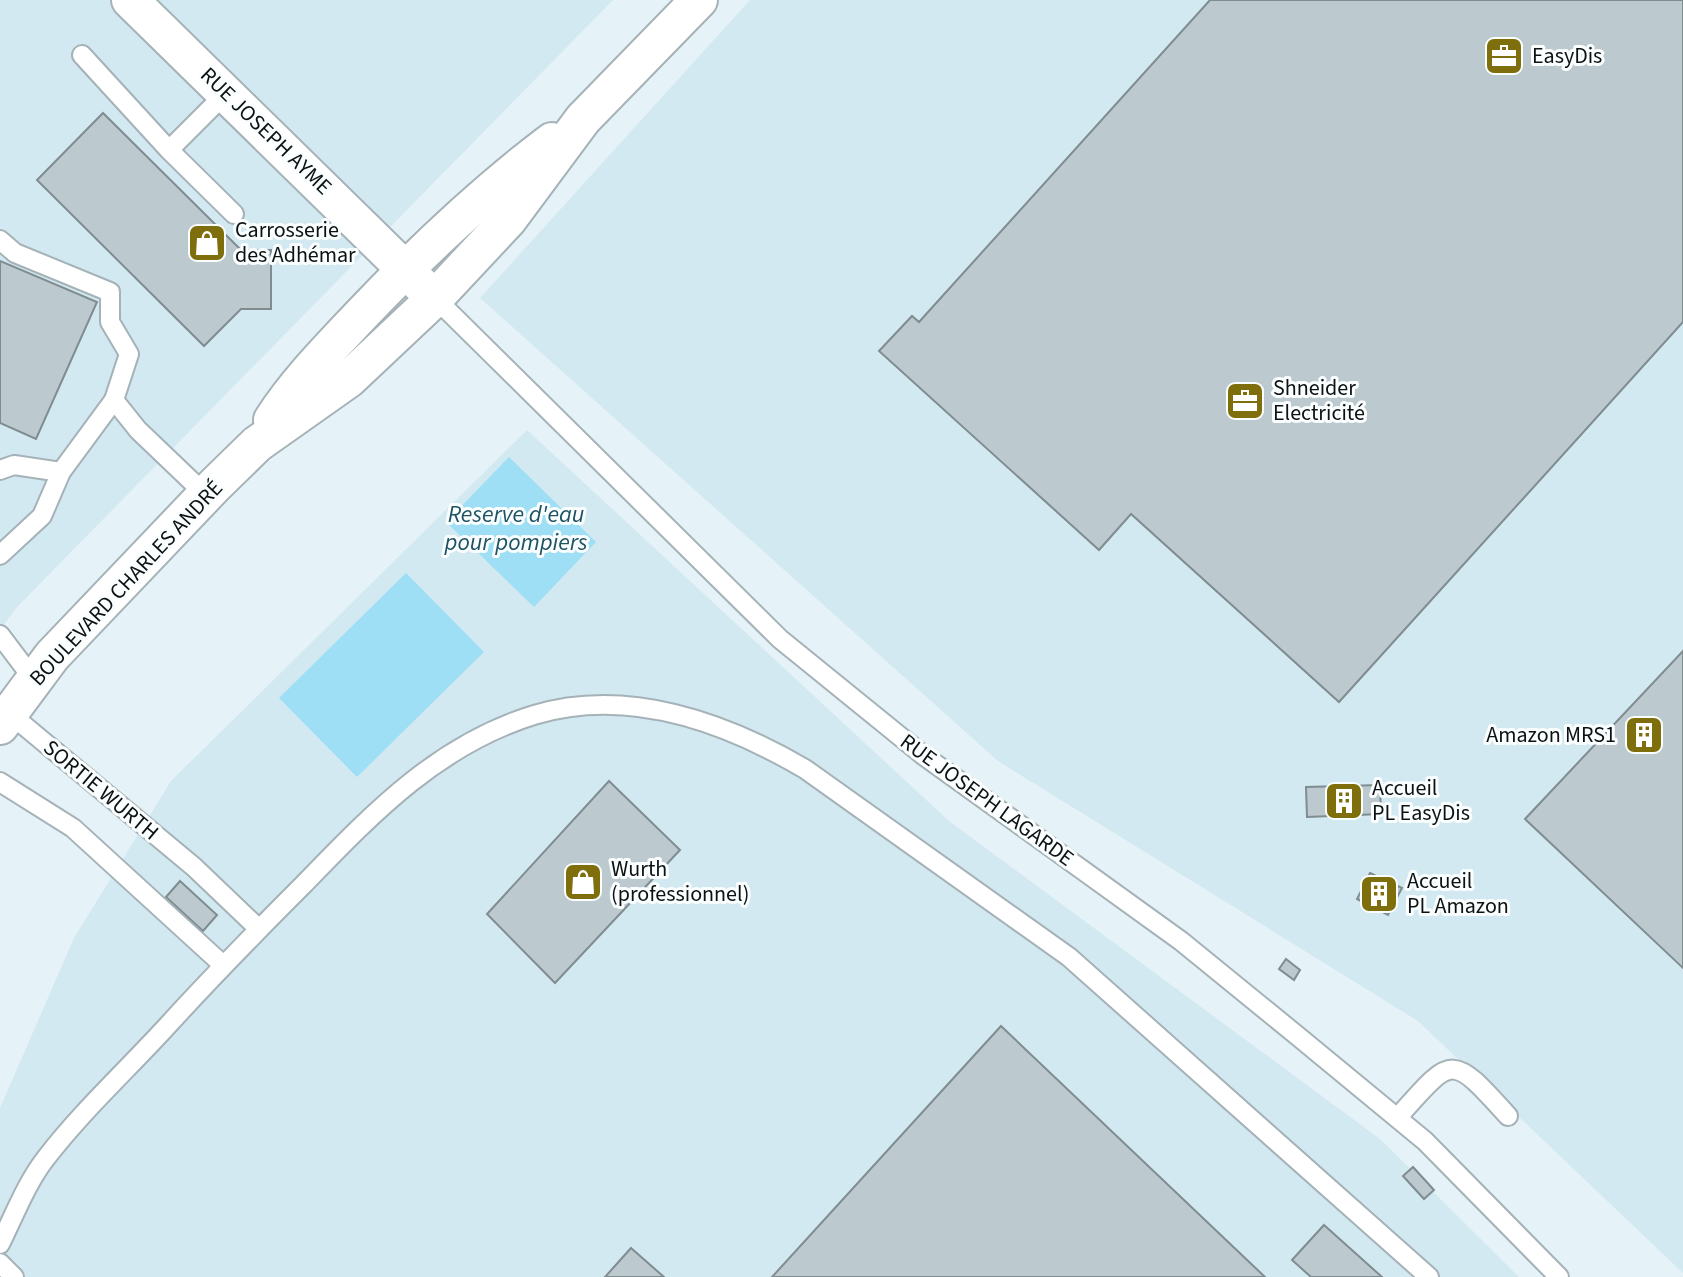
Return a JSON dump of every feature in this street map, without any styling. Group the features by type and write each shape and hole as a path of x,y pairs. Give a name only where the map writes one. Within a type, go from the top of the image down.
{"street":[{"name":"RUE JOSEPH AYME","path":"130,0 420,284"},
{"name":"BOULEVARD CHARLES ANDRÉ","path":"257,444 281,406 327,351 508,220 583,119 699,0"},
{"name":"BOULEVARD CHARLES ANDRÉ","path":"4,719 52,656 257,444 349,379 354,352 420,284 495,184 583,119"}],"lane":[{"path":"82,55 169,150 234,214"},
{"path":"169,150 226,93"},
{"path":"0,240 15,253 110,292 110,322 129,354 114,400 61,472 42,516 0,555"},
{"name":"RUE JOSEPH LAGARDE","path":"420,284 780,639 850,698 1181,941 1398,1117 1511,1225 1559,1277"},
{"path":"114,400 138,430 206,495"},
{"path":"0,470 14,465 61,472"},
{"path":"0,635 34,680"},
{"path":"0,1244 44,1160 223,965 411,779 481,734 536,715 577,706 621,705 664,711 713,725 769,748 805,769 1069,957 1429,1277"},
{"name":"SORTIE WURTH","path":"4,719 194,867 259,929"},
{"path":"0,782 73,828 223,965"},
{"path":"1398,1117 1443,1069 1454,1067 1467,1073 1508,1116"},
{"path":"0,1263 14,1277"}],"shaded area":[{"path":"0,0 613,0 17,607 0,630"},
{"path":"750,0 1683,0 1683,1273 1418,1021 998,761 480,298"},
{"path":"527,430 949,821 1380,1139 1519,1277 0,1277 0,1108 74,938 171,781"}],"water":[{"name":"Reserve d'eau pour pompiers","path":"509,457 596,542 534,607 446,522"},
{"path":"406,573 484,652 357,777 279,698"}],"building":[{"path":"1210,0 1683,0 1683,322 1339,702 1131,514 1099,550 879,351 912,316 919,322"},
{"path":"103,113 241,250 271,250 271,309 241,309 204,346 37,180"},
{"path":"0,261 97,302 36,439 0,423"},
{"name":"Amazon MRS1","path":"1683,651 1683,968 1525,819"},
{"name":"Wurth (professionnel)","path":"609,781 680,850 555,983 487,914"},
{"name":"Accueil PL EasyDis","path":"1380,785 1381,814 1307,817 1306,787"},
{"name":"Accueil PL Amazon","path":"1370,873 1402,888 1388,915 1357,899"},
{"path":"180,881 217,915 203,931 166,897"},
{"path":"1286,959 1300,970 1294,980 1279,969"},
{"path":"1001,1026 1265,1277 772,1277"},
{"path":"1413,1167 1434,1190 1424,1199 1403,1176"},
{"path":"1324,1225 1382,1277 1311,1277 1292,1260"},
{"path":"631,1248 664,1277 605,1277"}],"place":[{"name":"EasyDis","path":"1504,56"},
{"name":"Carrosserie des Adhémar","path":"207,243"},
{"name":"Shneider Electricité","path":"1245,401"},
{"name":"Amazon MRS1","path":"1644,735"},
{"name":"Accueil PL EasyDis","path":"1344,801"},
{"name":"Wurth (professionnel)","path":"583,882"},
{"name":"Accueil PL Amazon","path":"1379,894"}]}
